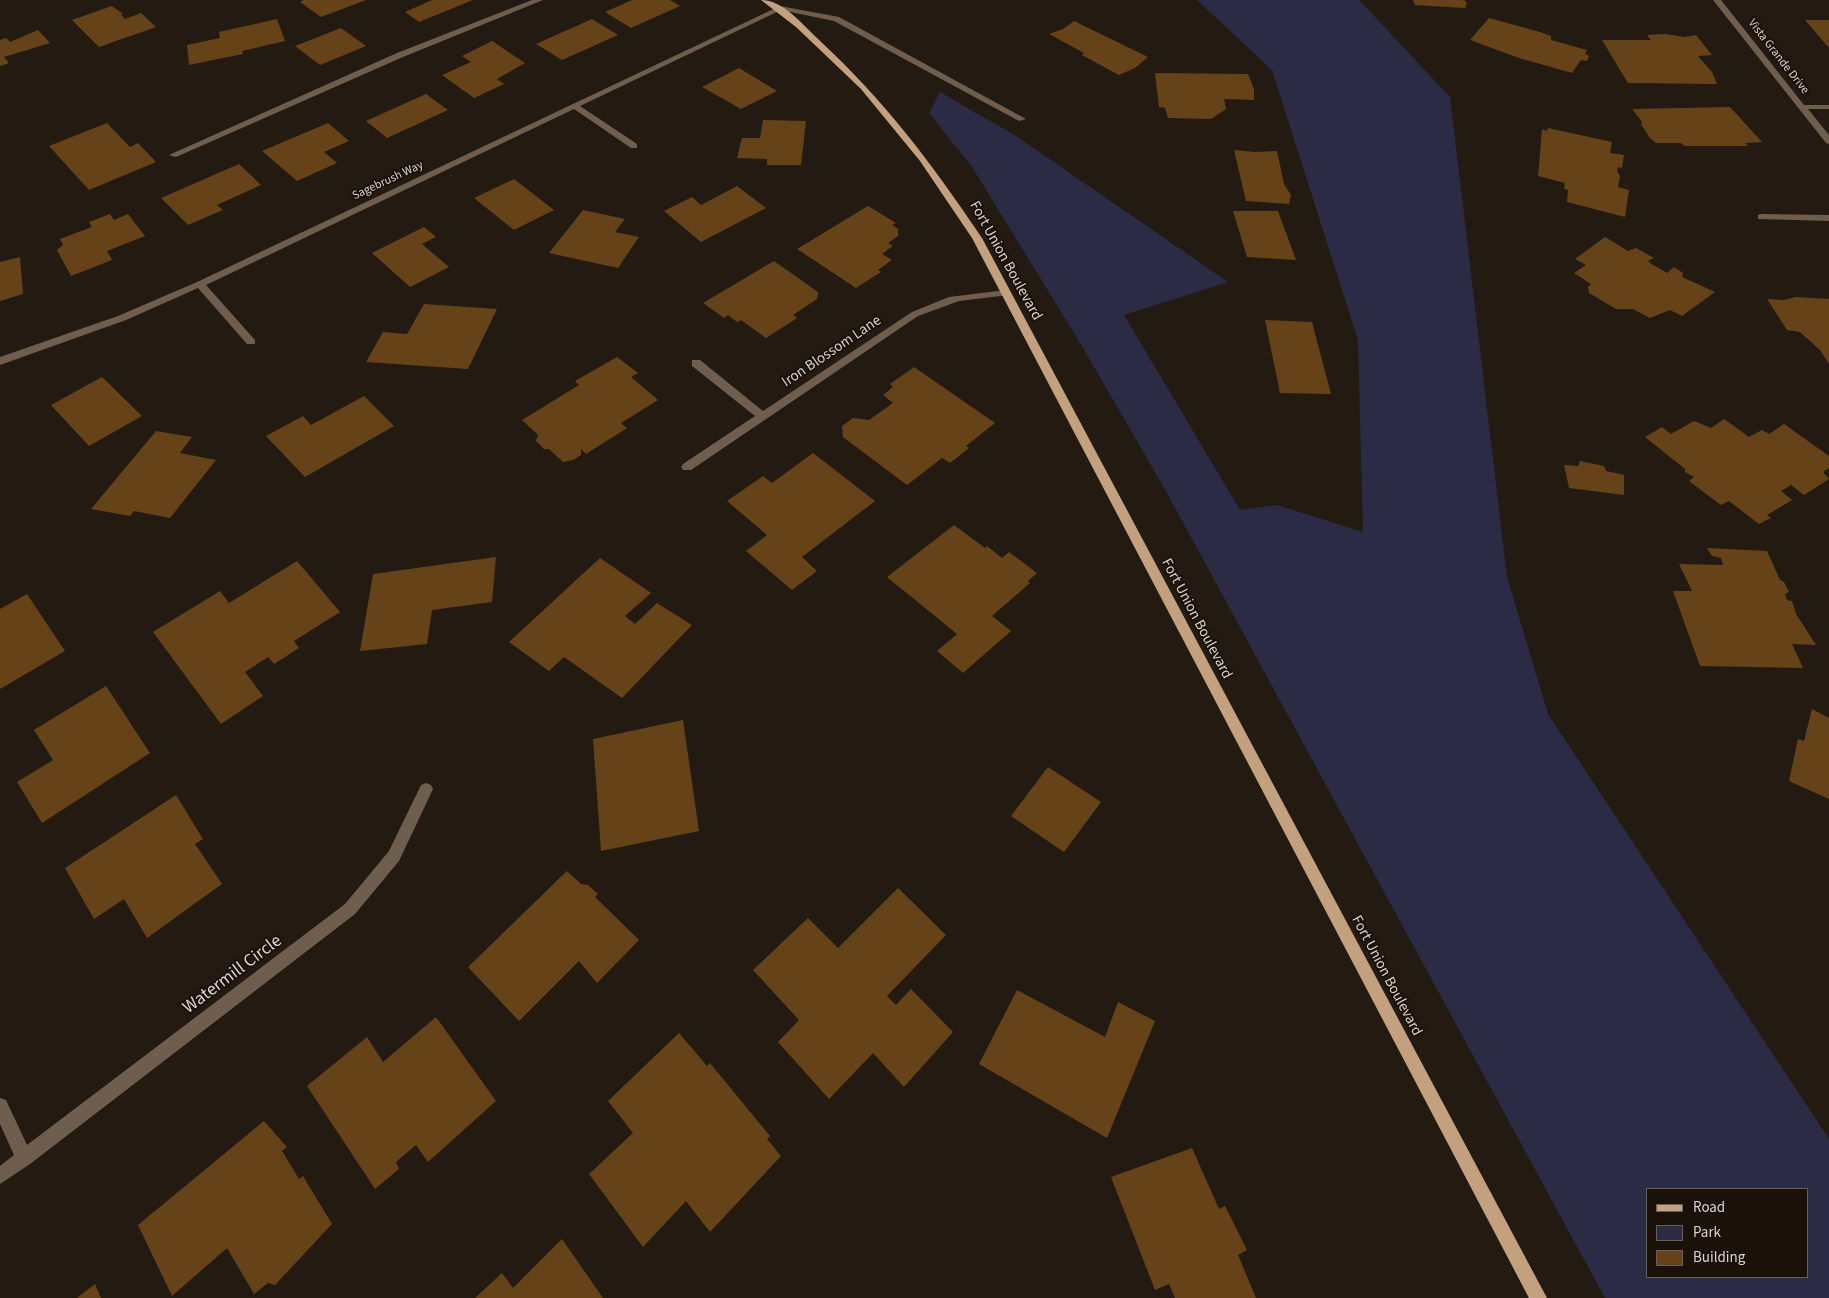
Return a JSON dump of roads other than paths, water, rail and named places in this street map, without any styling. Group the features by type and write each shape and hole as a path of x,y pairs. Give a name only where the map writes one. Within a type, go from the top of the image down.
{"main road":[{"name":"Fort Union Boulevard","path":"765,0 780,8 840,62 882,106 927,162 977,238 1538,1298"}],"street":[{"path":"173,155 400,54 538,0"},
{"name":"Vista Grande Drive","path":"1717,0 1801,107 1829,107"},
{"path":"780,8 836,19 1022,119"},
{"name":"Sagebrush Way","path":"0,361 122,318 200,284 780,8"},
{"path":"574,106 634,146"},
{"path":"1801,107 1829,141"},
{"path":"1761,216 1829,218"},
{"path":"200,284 252,342"},
{"name":"Iron Blossom Lane","path":"687,467 915,314 938,302 961,297 1006,293"},
{"path":"696,363 764,416"},
{"name":"Watermill Circle","path":"0,1176 350,909 394,856 426,789"},
{"path":"0,1106 24,1158"}]}
